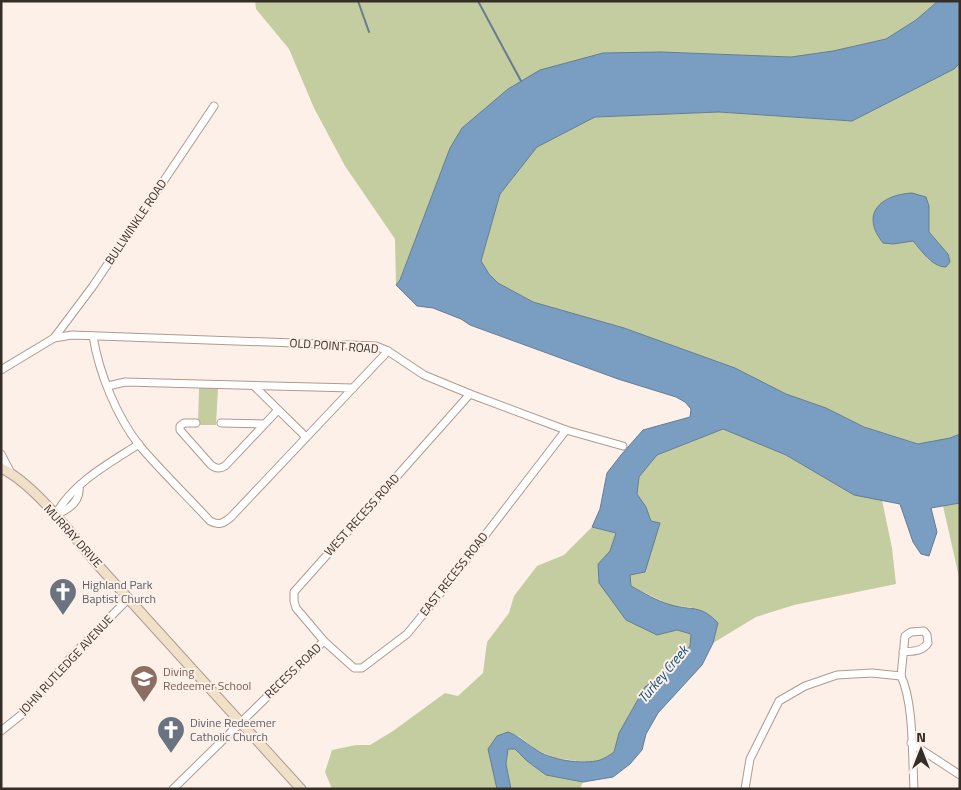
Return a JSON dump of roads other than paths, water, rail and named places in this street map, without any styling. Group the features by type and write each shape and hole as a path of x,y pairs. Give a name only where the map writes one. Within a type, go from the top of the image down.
{"street":[{"name":"BULLWINKLE ROAD","path":"54,338 98,278 214,106"},
{"name":"OLD POINT ROAD","path":"54,338 72,335 376,346 388,351 424,375 470,394 566,430 622,446"},
{"path":"93,336 100,365 121,417 139,444 210,521 219,524 231,517 388,351"},
{"path":"1,370 54,338"},
{"path":"108,386 125,382 353,388"},
{"path":"254,386 306,437"},
{"name":"WEST RECESS ROAD","path":"324,640 294,604 294,592 470,394"},
{"path":"196,423 182,424 180,431 211,465 218,468 225,466 278,410"},
{"path":"221,424 264,424"},
{"name":"EAST RECESS ROAD","path":"324,640 356,669 362,668 399,641 439,595 566,430"},
{"path":"55,515 66,498 78,486 98,470 139,444"},
{"path":"1,454 11,473"},
{"name":"MURRAY DRIVE","path":"1,468 24,483 55,515 301,789"},
{"name":"JOHN RUTLEDGE AVENUE","path":"1,731 21,715 72,656 129,598"},
{"name":"RECESS ROAD","path":"173,789 324,640"},
{"path":"903,652 901,676 907,688 914,789"},
{"path":"744,789 750,759 780,701 805,686 837,675 890,674 901,676"},
{"path":"911,743 960,775"}],"water":[{"name":"Turkey Creek","path":"938,1 960,1 960,63 954,69 852,121 719,112 595,117 537,147 500,194 481,261 489,274 498,283 533,302 624,328 735,368 786,394 826,408 864,427 918,444 950,438 960,434 960,503 931,508 937,532 929,556 921,554 913,542 900,504 854,495 786,455 723,429 657,455 639,477 637,494 646,507 651,521 660,523 645,572 630,575 631,586 666,603 678,607 696,609 712,617 718,623 713,643 702,665 658,713 646,734 642,750 630,764 613,777 583,782 546,775 515,749 508,749 506,764 511,789 497,789 488,749 497,736 508,732 541,753 557,759 585,762 602,759 614,752 619,733 645,687 662,674 690,646 691,634 677,630 657,635 626,620 599,583 598,564 610,551 616,533 592,527 600,509 607,473 621,455 643,430 690,417 691,409 685,402 676,397 618,379 470,325 461,319 433,308 417,306 396,285 400,280 450,148 462,128 508,89 540,70 603,53 661,52 791,57 833,51 886,39 916,20"},
{"path":"912,193 926,197 929,206 929,232 948,254 950,262 946,267 932,261 913,241 893,244 883,243 876,233 873,223 877,208 891,198"}],"waterway":[{"path":"358,1 369,32"},
{"path":"478,1 521,81"}],"place":[{"name":"Highland Park Baptist Church","path":"63,616"},
{"name":"Diving Redeemer School","path":"144,703"},
{"name":"Divine Redeemer Catholic Church","path":"171,754"}]}
